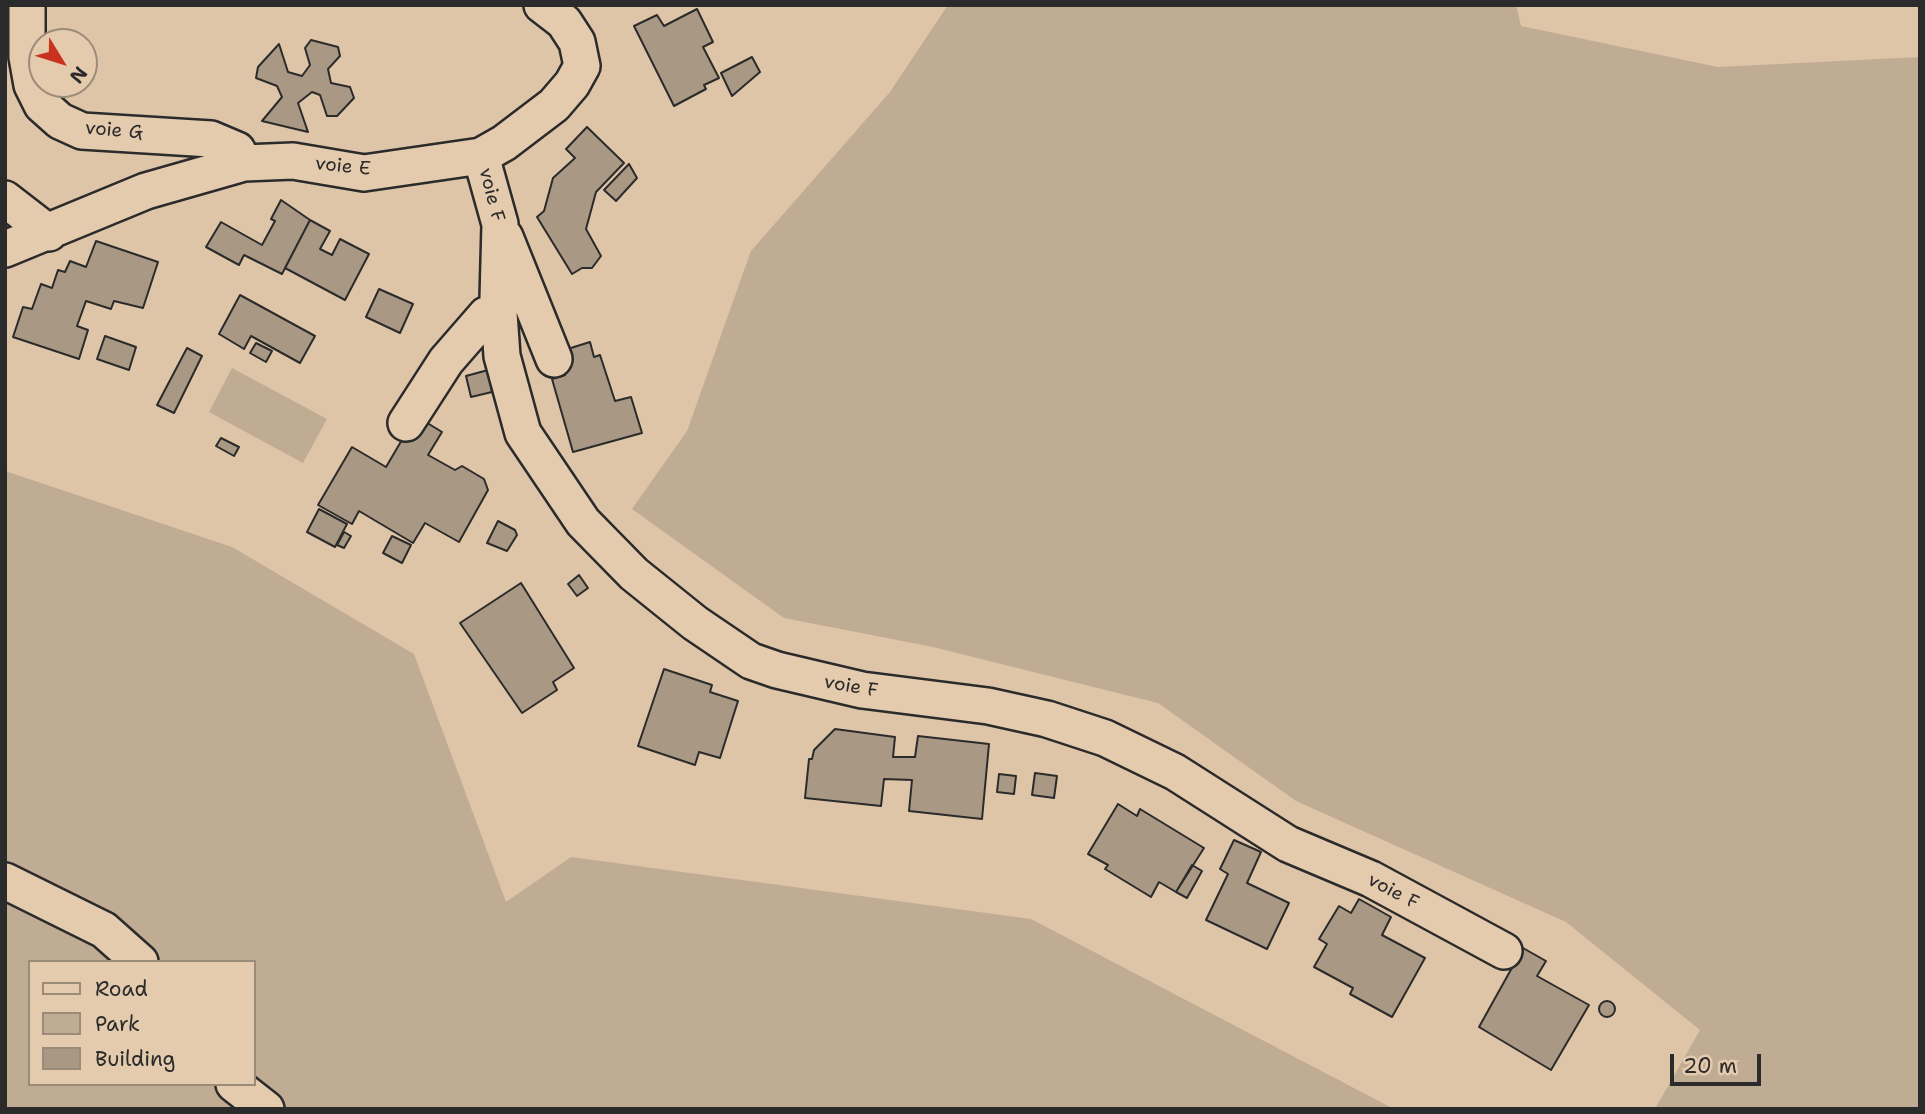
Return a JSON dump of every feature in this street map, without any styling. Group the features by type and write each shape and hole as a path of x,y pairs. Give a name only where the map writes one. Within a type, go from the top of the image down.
{"street":[{"name":"voie G","path":"27,5 27,57 32,85 42,105 60,121 82,131 211,139 237,149 244,163"},
{"name":"voie E","path":"5,249 146,191 244,163 293,161 364,173 481,156 504,143 554,105 572,84 582,66 577,42 564,22 542,5"},
{"name":"voie F","path":"481,156 500,224 493,314 523,433 540,462 583,522 634,574 732,650 751,661 823,682 988,706 1073,726 1105,738 1175,772 1288,845 1371,879 1504,951"},
{"path":"5,199 49,233"},
{"path":"500,224 554,359"},
{"path":"413,370 456,330 477,316 493,314"},
{"path":"406,423 446,361 493,314"},
{"path":"5,881 104,930 138,960"},
{"path":"237,1086 266,1109"}],"green space":[{"path":"948,5 1516,5 1521,26 1718,67 1920,57 1920,1109 1655,1109 1700,1030 1566,922 1296,801 1158,703 933,647 784,618 632,509 687,431 751,251 890,92"},
{"path":"232,368 327,419 303,463 209,412"},
{"path":"5,471 232,547 414,654 506,902 571,857 1031,919 1394,1109 5,1109"}],"building":[{"path":"697,9 713,42 703,47 719,78 704,85 706,89 674,106 634,26 657,15 664,26"},
{"path":"311,40 338,47 340,56 328,69 331,83 350,87 354,98 337,116 327,116 320,95 312,92 298,103 308,132 262,121 282,97 277,86 256,78 258,67 279,44 288,72 302,76 310,65 305,48"},
{"path":"752,57 760,72 732,96 721,73"},
{"path":"587,127 624,163 596,192 586,229 601,256 592,268 582,268 572,274 537,217 544,211 553,178 575,158 566,149"},
{"path":"629,164 637,178 616,201 604,190"},
{"path":"281,200 310,220 282,274 244,255 239,265 206,247 221,222 262,245 275,221 271,219"},
{"path":"310,220 330,231 320,249 332,255 340,239 369,254 345,300 285,268"},
{"path":"96,241 158,262 143,308 114,301 111,309 86,301 77,326 88,330 79,359 13,337 23,307 32,309 41,284 52,288 58,270 65,272 70,261 86,267"},
{"path":"379,289 413,304 400,333 366,317"},
{"path":"240,295 315,336 300,363 251,336 244,349 219,334"},
{"path":"105,336 136,347 129,370 97,359"},
{"path":"590,342 594,357 600,355 615,401 631,397 642,433 573,452 552,379 565,375 558,352"},
{"path":"256,343 272,351 266,362 250,353"},
{"path":"187,348 202,356 174,413 157,405"},
{"path":"488,370 492,392 471,397 466,376"},
{"path":"416,416 442,432 428,455 455,470 462,466 484,479 488,490 459,542 425,523 413,543 359,511 352,524 318,505 352,447 386,467"},
{"path":"221,438 239,447 234,456 216,446"},
{"path":"319,509 347,524 335,547 307,532"},
{"path":"498,521 515,530 517,535 507,551 487,543"},
{"path":"344,532 351,536 344,548 337,545"},
{"path":"392,536 411,545 402,563 383,553"},
{"path":"579,575 588,588 577,596 568,584"},
{"path":"521,583 574,668 553,682 557,690 522,713 460,623"},
{"path":"664,669 712,685 710,692 738,701 720,758 699,752 695,765 638,746"},
{"path":"835,729 895,737 893,757 915,757 918,736 989,744 982,819 909,811 912,780 884,779 881,806 805,798 809,759 812,759 814,750"},
{"path":"1035,773 1057,776 1054,798 1032,795"},
{"path":"999,774 1016,776 1014,794 997,792"},
{"path":"1118,804 1137,816 1140,809 1204,848 1176,892 1159,882 1151,897 1105,869 1108,865 1088,854"},
{"path":"1234,840 1261,852 1247,883 1289,903 1267,949 1206,920 1228,874 1220,869"},
{"path":"1192,865 1202,871 1187,898 1176,892"},
{"path":"1359,899 1391,917 1382,935 1425,958 1392,1017 1350,994 1353,988 1314,967 1327,944 1319,939 1339,906 1351,913"},
{"path":"1523,948 1546,961 1537,976 1589,1005 1551,1070 1479,1027"},
{"path":"1607,1001 1615,1009 1607,1017 1599,1009"}]}
